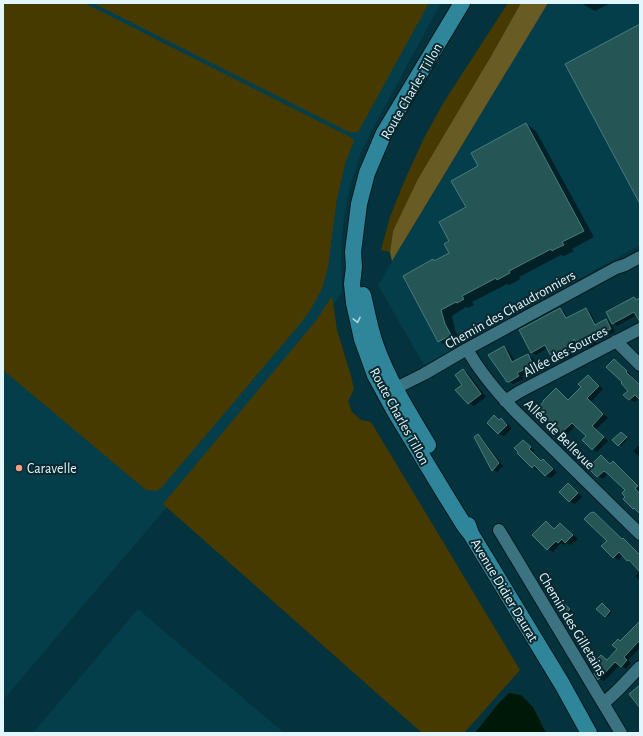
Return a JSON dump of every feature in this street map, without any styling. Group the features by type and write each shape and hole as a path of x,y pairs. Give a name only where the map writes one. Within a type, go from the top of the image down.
{"main road":[{"name":"Route Charles Tillon","path":"462,3 384,133 367,173 359,204 353,252 354,267 352,284 355,309 362,338 375,375 394,410 471,534"},
{"name":"Avenue Didier Daurat","path":"354,267 361,283 370,327 376,346 394,389 443,470 467,521 471,534 562,684 588,733"}],"street":[{"name":"Chemin des Chaudronniers","path":"394,389 616,268 640,257"},
{"name":"Allée des Sources","path":"505,401 519,392 640,329"},
{"path":"616,341 640,365"},
{"name":"Allée de Bellevue","path":"467,349 472,359 505,401 640,534"},
{"name":"Chemin des Gilletains","path":"499,530 622,733"},
{"path":"604,703 639,669"}],"shaded area":[{"path":"3,3 441,3 374,126 361,153 350,186 344,217 341,249 342,292 316,331 3,700"},
{"path":"3,3 84,3 352,138 354,141 346,161 337,198 328,267 322,289 309,312 300,324 157,491 146,490 3,370"},
{"path":"93,3 429,3 358,132 349,132"},
{"path":"508,3 521,3 393,231 390,252 381,250 390,217 424,138 444,102"},
{"path":"521,3 548,3 392,261 390,252 393,231 418,179"},
{"path":"548,3 640,3 640,245 424,365 378,285"},
{"path":"332,296 337,330 354,389 348,401 352,412 361,420 371,422 520,670 464,733 422,733 163,504 315,322"},
{"path":"138,609 284,733 33,733"},
{"path":"509,693 521,695 533,707 546,733 475,733 498,704"}],"building":[{"path":"640,24 640,204 565,64"},
{"path":"526,123 584,231 562,242 564,245 552,251 551,249 509,271 510,273 497,280 496,278 462,296 464,299 441,310 445,324 451,335 438,342 403,276 433,259 434,261 449,253 444,244 449,241 439,222 466,207 451,181 478,166 471,153"},
{"path":"634,297 636,300 640,298 640,322 634,312 612,324 606,312"},
{"path":"560,308 566,318 586,308 595,325 606,319 611,329 591,339 592,341 585,345 584,343 579,346 574,339 568,352 553,360 545,345 531,353 519,330"},
{"path":"504,346 512,362 528,354 533,365 517,373 519,376 509,382 507,382 488,355"},
{"path":"614,359 640,385 640,400 635,395 629,400 623,395 628,391 621,383 622,382 606,367"},
{"path":"463,369 481,394 468,404 455,390 462,385 455,375"},
{"path":"588,375 599,386 587,398 603,414 592,426 604,437 592,450 582,440 586,436 572,423 561,433 556,428 554,429 542,417 545,413 539,407 556,388 568,400 581,387 578,384"},
{"path":"494,415 499,420 501,418 507,425 498,434 487,423"},
{"path":"621,432 627,437 618,446 612,440"},
{"path":"478,434 499,463 492,471 474,437"},
{"path":"523,440 531,447 529,449 541,461 543,459 553,469 545,476 534,465 532,468 517,453 518,452 514,448"},
{"path":"601,455 610,464 613,461 638,486 635,488 640,494 640,514 623,499 625,497 622,493 625,490 608,474 604,471 597,477 588,468"},
{"path":"568,483 578,493 569,502 559,492"},
{"path":"594,512 640,555 640,572 619,552 613,558 601,546 607,541 584,519 590,513"},
{"path":"546,521 554,529 560,523 573,535 565,543 562,539 558,543 556,541 547,550 532,535"},
{"path":"563,603 570,609 564,616 557,610"},
{"path":"602,603 610,611 605,617 596,609"},
{"path":"640,621 640,640 624,657 627,660 621,667 615,662 598,680 594,674 597,670 592,664 601,655 607,660 617,649 612,645 618,639 620,641"},
{"path":"640,685 640,708 629,694"}],"place":[{"name":"Caravelle","path":"19,468"}]}
